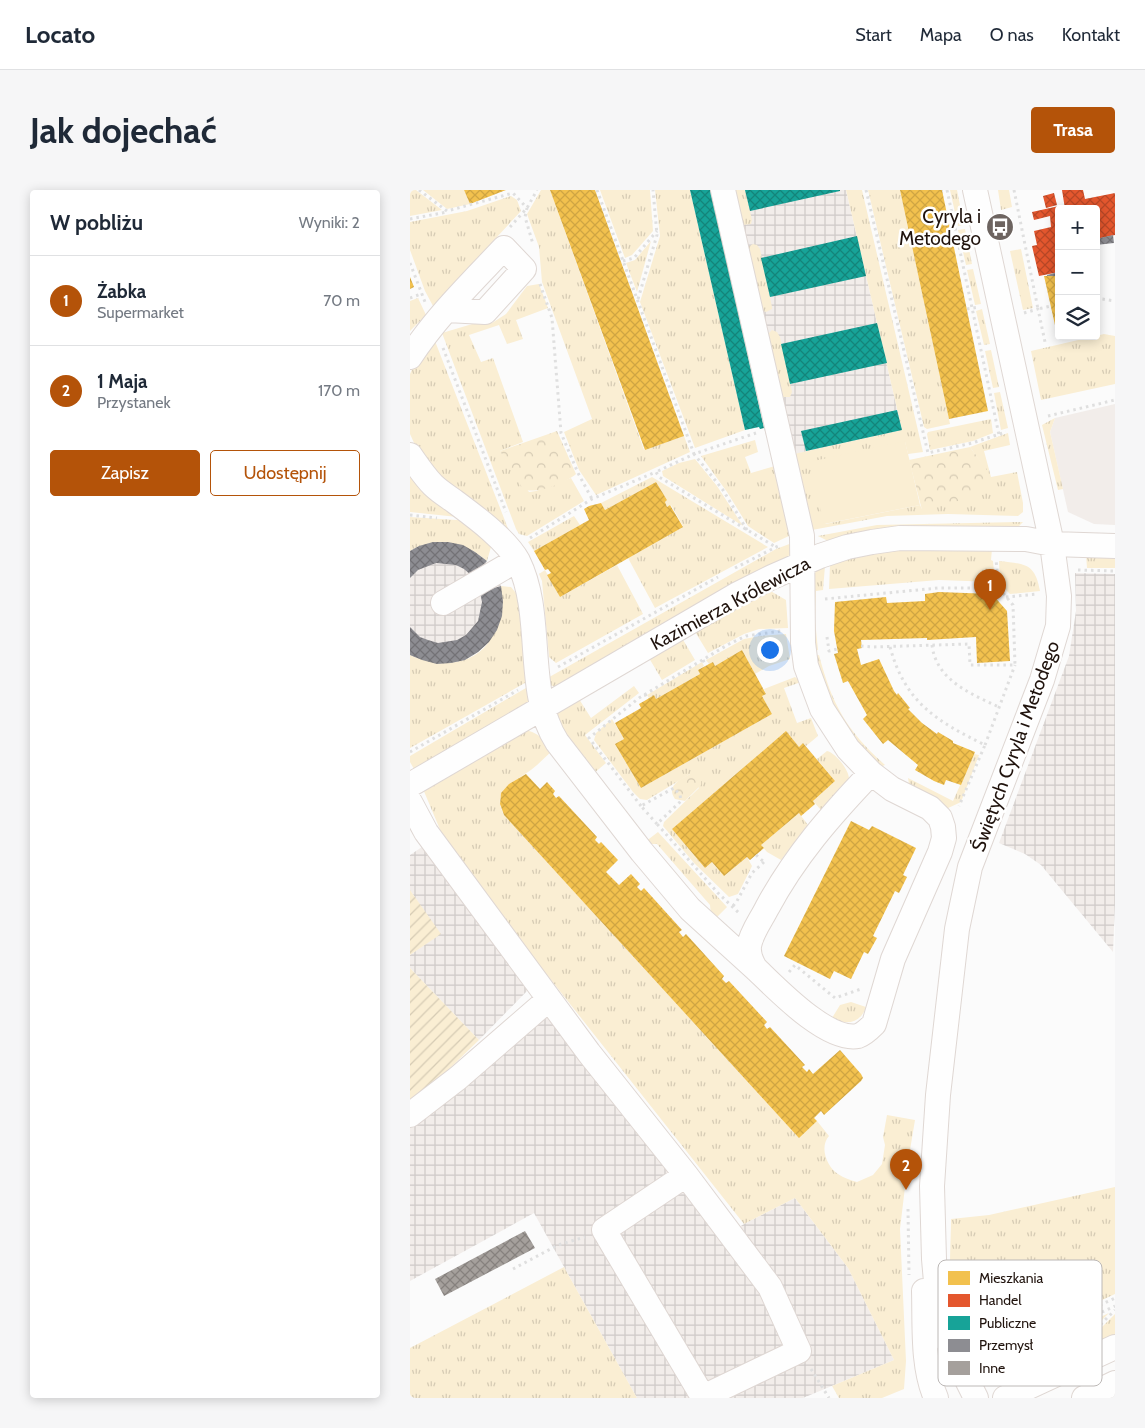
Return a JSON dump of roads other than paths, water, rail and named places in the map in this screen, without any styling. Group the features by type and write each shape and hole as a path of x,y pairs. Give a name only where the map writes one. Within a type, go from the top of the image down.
{"street":[{"path":"522,550 538,679 551,733 557,742 642,852 690,909 800,1009 833,1032 858,1036 866,1031 874,1024 893,960 940,852 944,838 943,827 940,818 930,808 892,789 871,774 848,749 822,710 806,666 803,628 802,536 723,190"},
{"name":"Świętych Cyryla i Metodego","path":"938,1299 935,1281 932,1217 934,1158 942,1056 962,904 970,867 1039,688 1056,638 1060,614 1060,596 1052,544 975,190"},
{"path":"410,357 440,317"},
{"path":"410,455 434,486 503,542 522,550"},
{"name":"Kazimierza Królewicza","path":"410,785 736,595 803,563 847,547 900,538 1026,539 1052,544 1115,546"},
{"path":"443,603 522,550"},
{"path":"755,968 750,959 749,946 761,918 782,880 817,832 871,774"},
{"path":"410,802 418,837 549,999 589,1053 686,1175 770,1287 799,1351 703,1397 604,1230 686,1175"},
{"path":"410,1115 458,1078 549,999"},
{"name":"Świętych Cyryla i Metodego","path":"932,1217 925,1259 924,1295 928,1368 930,1383 936,1398"},
{"path":"1102,1353 1115,1347"},
{"path":"1084,1398 1115,1384"},
{"path":"1098,1398 1115,1384"},
{"name":"Świętych Cyryla i Metodego","path":"969,1386 976,1398"},
{"path":"1005,1398 1031,1386"}],"place":[{"name":"Cyryla i Metodego","path":"1000,227"},
{"name":"Żabka","path":"990,610"},
{"name":"1 Maja","path":"906,1190"}]}
